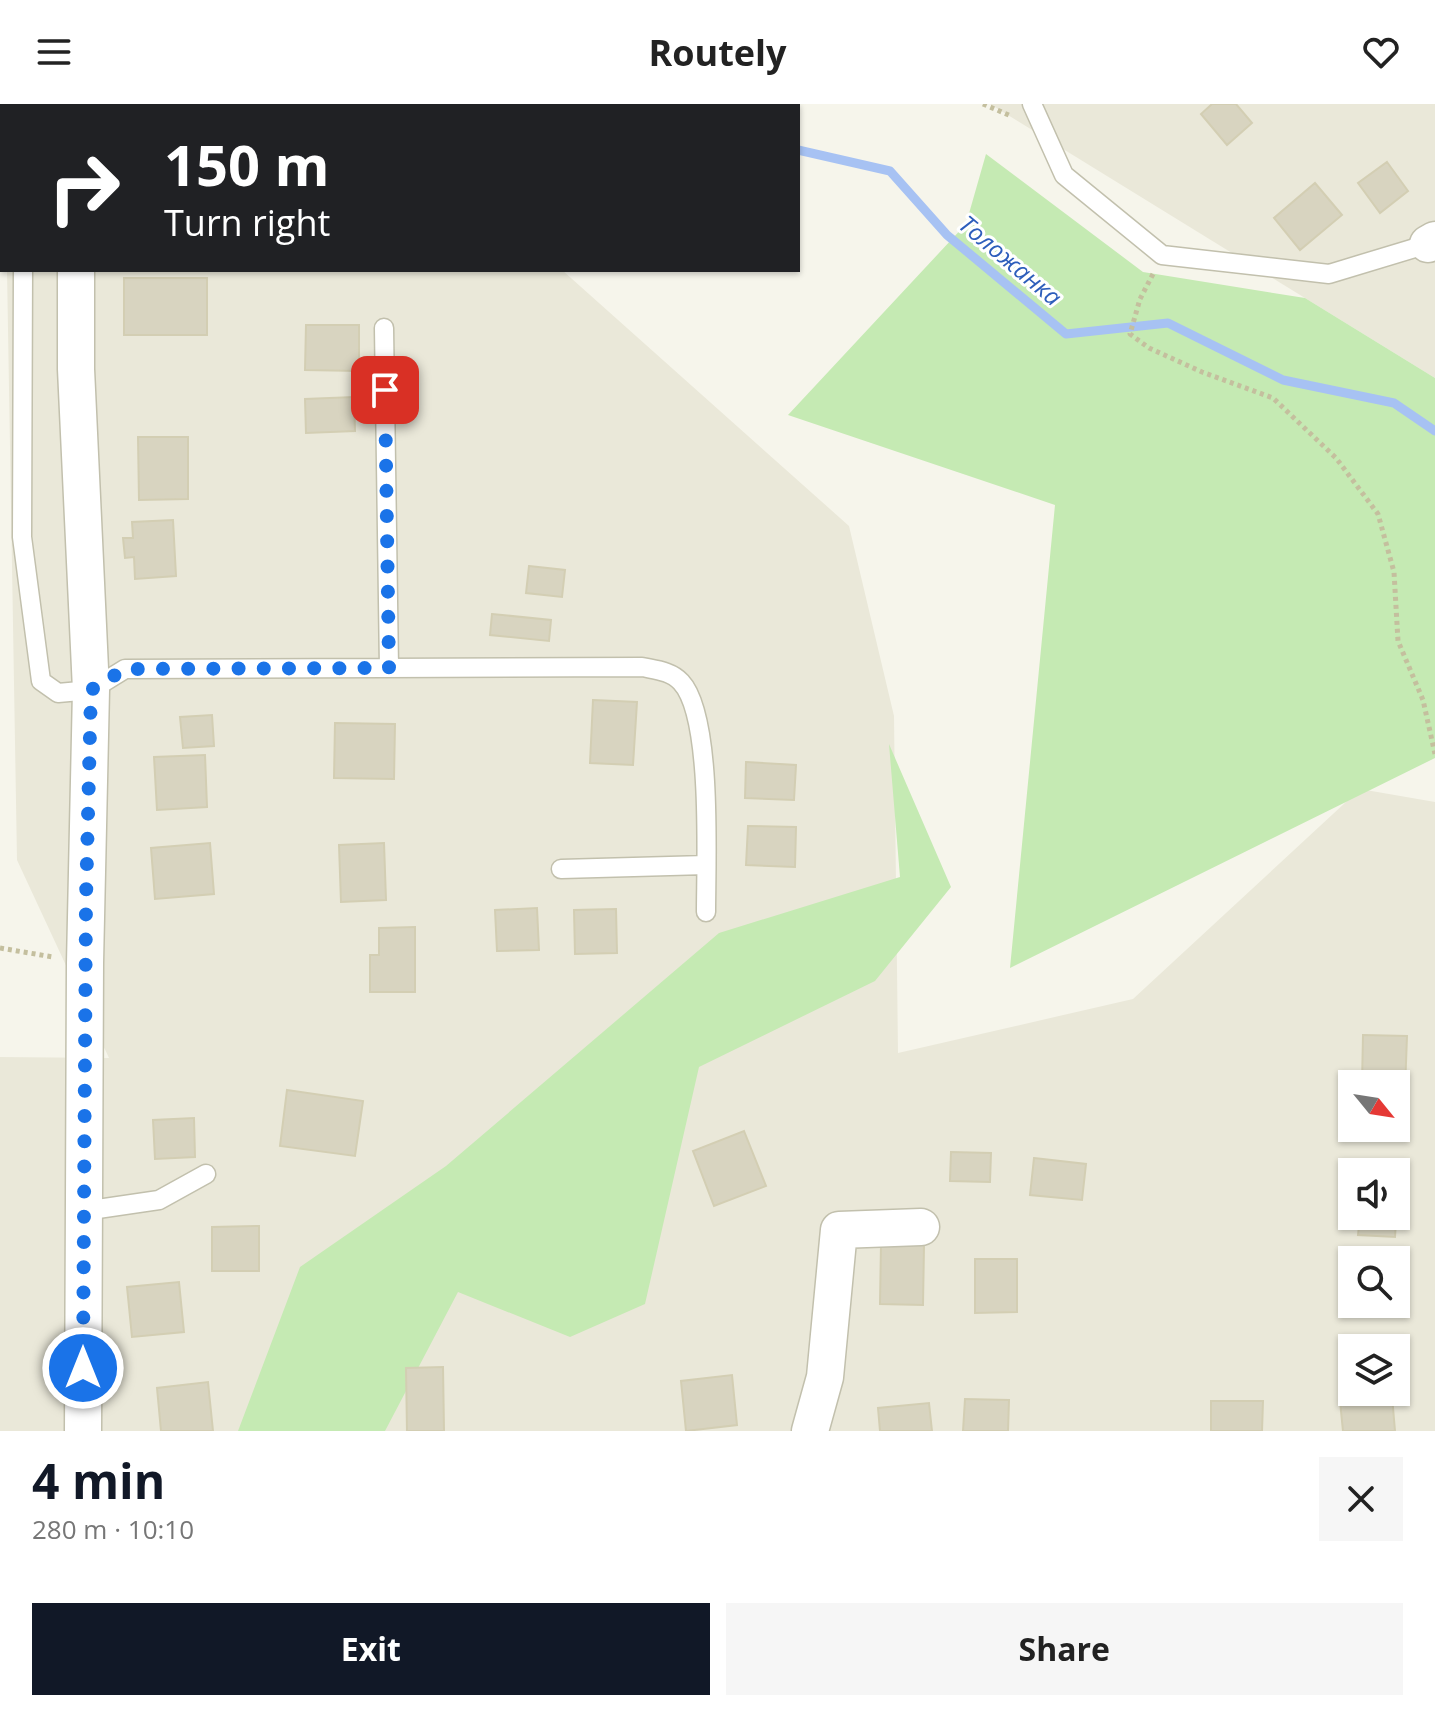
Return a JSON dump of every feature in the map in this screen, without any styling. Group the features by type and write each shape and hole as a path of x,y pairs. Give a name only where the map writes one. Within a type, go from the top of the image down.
{"street":[{"path":"76,272 76,369 91,690 85,963 83,1431"},
{"path":"810,1431 825,1377 839,1230 921,1227"}],"lane":[{"path":"1032,104 1064,175 1162,255 1329,274 1432,242"},
{"path":"23,272 22,537 41,681 58,693 91,690 125,669 642,667 665,672 681,681 690,695 704,748 706,912"},
{"path":"384,328 389,668"},
{"path":"561,869 706,865"},
{"path":"84,1211 159,1200 206,1174"}],"path":[{"path":"1140,299 1130,334 1162,354 1273,398 1336,458 1378,514 1394,572 1398,641 1423,700 1435,754"},
{"path":"0,948 85,963"}],"shaded area":[{"path":"990,104 1435,104 1435,378 1305,298"},
{"path":"7,272 564,272 849,526 894,716 898,1053 1133,999 1360,789 1435,802 1435,1431 0,1431 0,1057 109,1058 17,860"}],"green space":[{"path":"986,154 1143,272 1305,298 1435,378 1435,758 1010,968 1055,505 788,415 966,224"},
{"path":"889,744 951,887 875,981 699,1067 645,1304 570,1337 458,1292 385,1431 238,1431 300,1267 446,1166 719,933 900,877"}],"building":[{"path":"1212,104 1236,104 1252,123 1227,145 1201,114"},
{"path":"1387,162 1408,191 1380,213 1358,183"},
{"path":"1315,183 1342,215 1300,250 1274,218"},
{"path":"124,278 207,278 207,335 124,335"},
{"path":"306,325 359,325 359,371 305,370"},
{"path":"354,397 355,431 306,433 305,399"},
{"path":"138,437 188,437 188,499 139,500"},
{"path":"173,520 176,576 135,579 134,557 125,558 123,538 133,538 132,522"},
{"path":"529,566 565,570 562,597 526,593"},
{"path":"492,614 551,620 549,641 490,635"},
{"path":"593,700 637,702 633,765 590,763"},
{"path":"212,715 214,746 183,748 180,717"},
{"path":"335,723 395,724 394,779 334,778"},
{"path":"205,755 207,807 157,810 154,757"},
{"path":"746,762 796,765 794,800 745,798"},
{"path":"748,826 796,827 795,867 746,865"},
{"path":"210,843 214,894 155,899 151,848"},
{"path":"384,843 386,900 341,902 339,845"},
{"path":"537,908 539,950 497,951 495,910"},
{"path":"616,909 617,953 575,954 574,910"},
{"path":"415,927 415,992 370,992 370,955 379,955 379,928"},
{"path":"1363,1035 1407,1036 1406,1070 1362,1070"},
{"path":"287,1090 363,1101 355,1156 280,1146"},
{"path":"194,1118 195,1157 155,1159 153,1120"},
{"path":"744,1131 766,1186 714,1206 693,1151"},
{"path":"951,1152 991,1153 990,1182 950,1181"},
{"path":"1034,1158 1086,1164 1082,1200 1030,1195"},
{"path":"259,1226 259,1271 212,1271 212,1227"},
{"path":"1359,1230 1395,1230 1395,1237 1358,1235"},
{"path":"881,1244 924,1245 923,1305 880,1304"},
{"path":"975,1259 1017,1259 1017,1312 975,1313"},
{"path":"179,1282 184,1332 132,1337 127,1287"},
{"path":"443,1367 444,1431 407,1431 406,1368"},
{"path":"732,1375 737,1425 686,1431 681,1381"},
{"path":"208,1382 213,1431 161,1431 157,1388"},
{"path":"965,1399 1009,1400 1008,1431 963,1431"},
{"path":"1211,1401 1263,1401 1262,1431 1211,1431"},
{"path":"929,1403 932,1431 880,1431 878,1408"},
{"path":"1340,1406 1393,1406 1395,1431 1343,1431"}],"waterway":[{"name":"Толожанка","path":"800,150 890,171 947,235 1066,334 1168,323 1283,380 1394,403 1435,431"}],"route":[{"path":"83,1368 86,837 91,690 125,669 389,668 385,390"}]}
